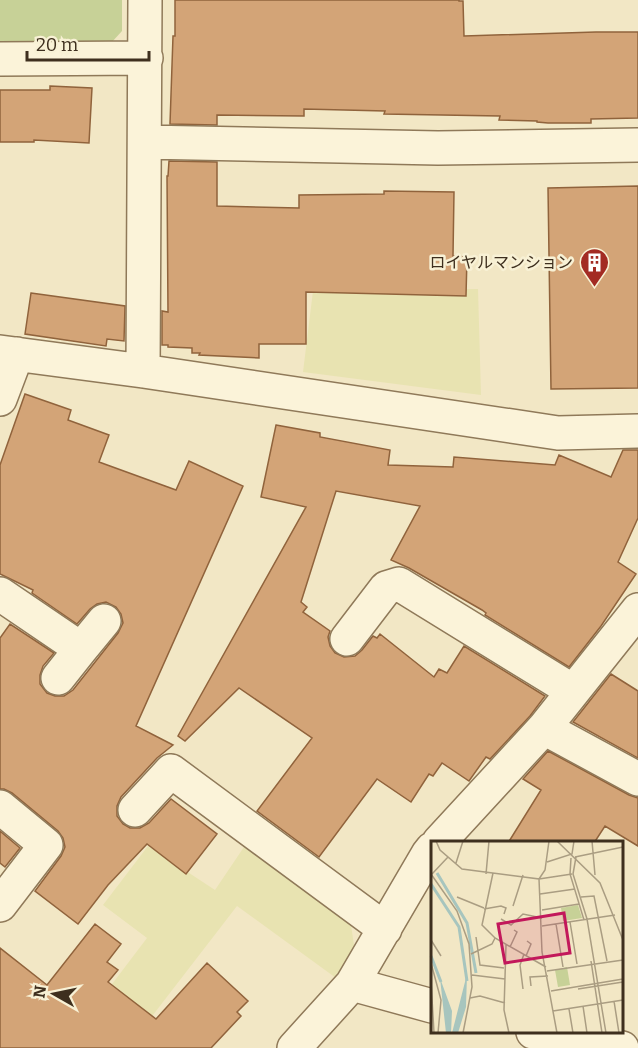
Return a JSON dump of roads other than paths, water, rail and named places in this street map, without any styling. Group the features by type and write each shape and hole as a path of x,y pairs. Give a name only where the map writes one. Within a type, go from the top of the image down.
{"street":[{"path":"143,371 145,0"},
{"path":"0,58 146,58"},
{"path":"145,142 438,148 638,145"},
{"path":"0,399 8,353 558,433 638,431"},
{"path":"347,639 386,588 399,584 573,691"},
{"path":"0,594 81,649"},
{"path":"441,841 544,728 638,610"},
{"path":"58,678 104,621"},
{"path":"544,728 638,779"},
{"path":"135,810 171,771 385,929"},
{"path":"0,807 46,845 0,904"},
{"path":"294,1048 352,984 431,850"},
{"path":"352,984 431,1006"},
{"path":"539,1033 622,1048"}],"place":[{"name":"ロイヤルマンション","path":"594,288"}]}
